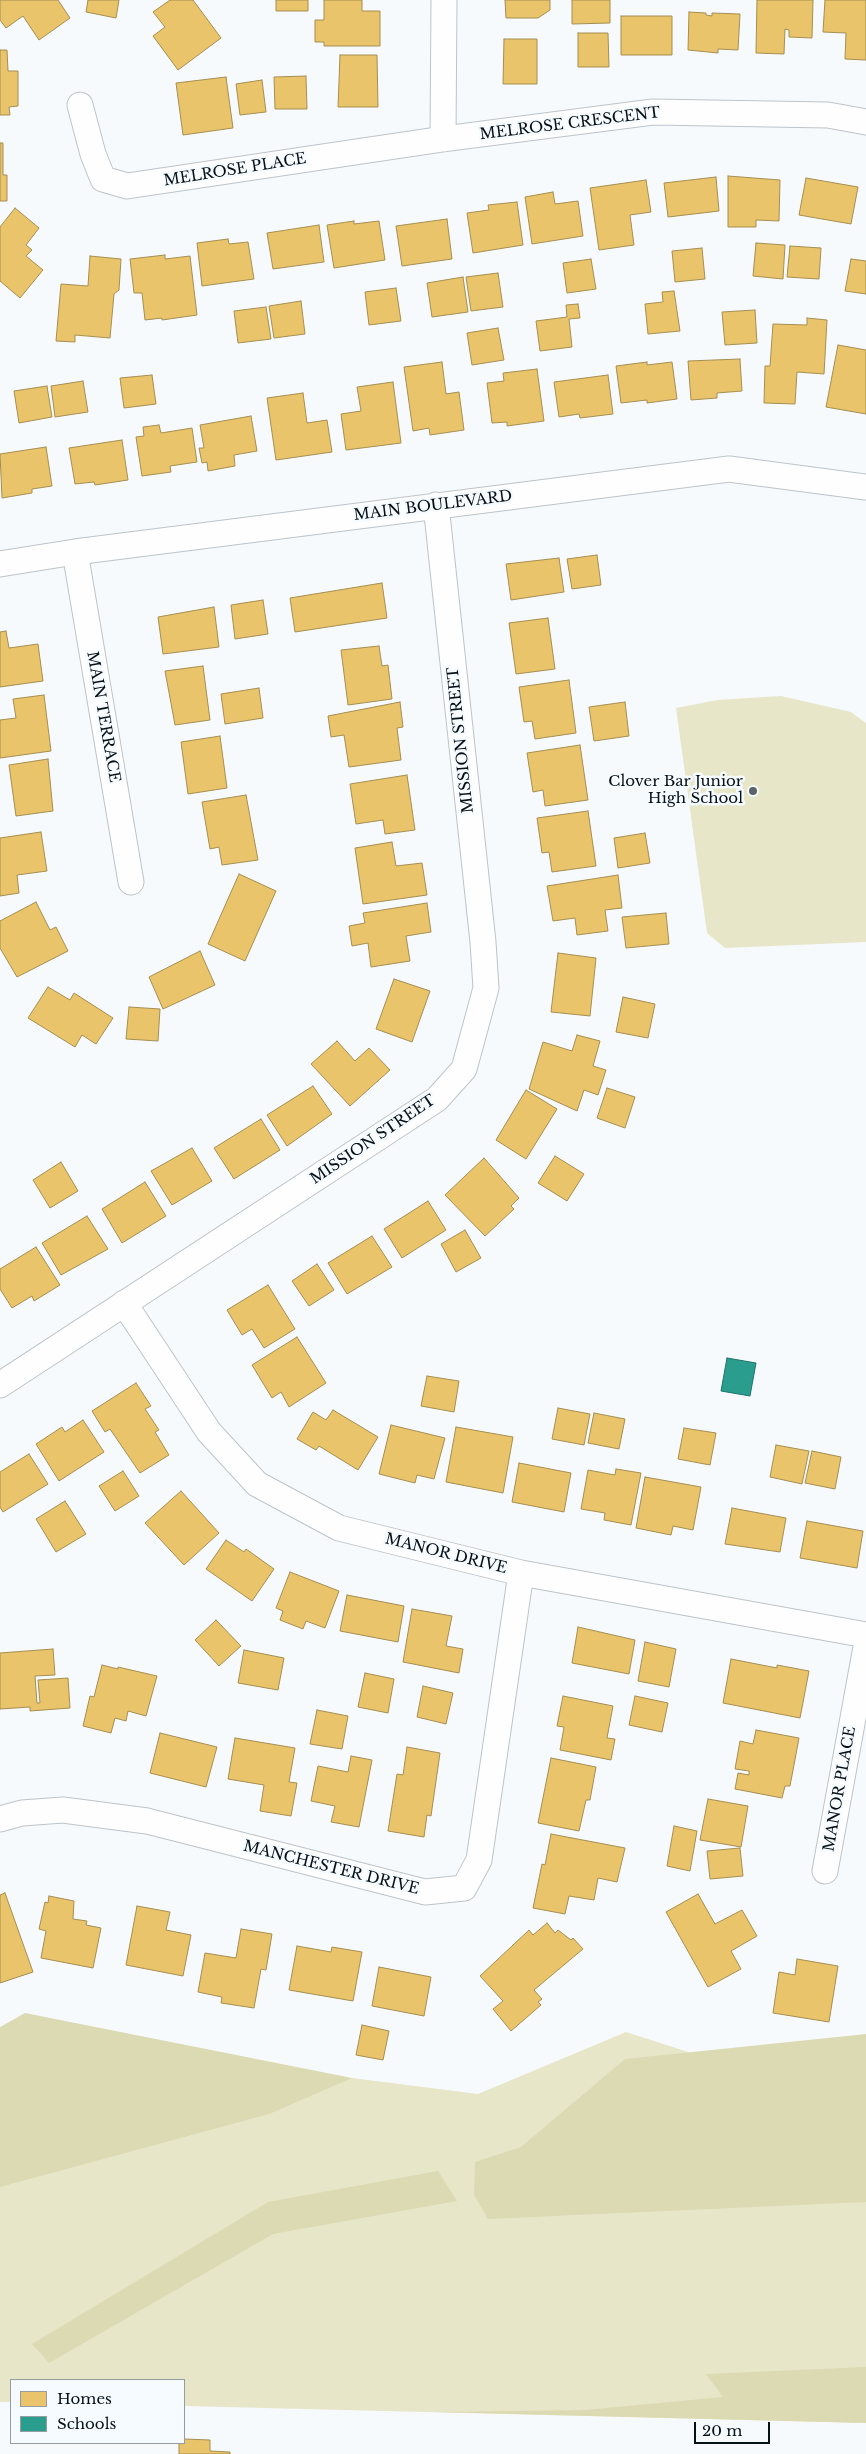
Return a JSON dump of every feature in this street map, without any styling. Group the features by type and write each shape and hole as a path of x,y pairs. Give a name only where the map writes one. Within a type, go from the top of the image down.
{"street":[{"path":"443,139 444,0"},
{"name":"MELROSE PLACE","path":"80,105 93,154 104,179 126,186 443,139"},
{"name":"MELROSE CRESCENT","path":"443,139 653,112 828,114 866,122"},
{"name":"MAIN BOULEVARD","path":"0,564 75,552 729,469 866,487"},
{"name":"MISSION STREET","path":"0,1385 437,1099 464,1069 486,988 481,922 436,505"},
{"name":"MAIN TERRACE","path":"75,552 131,882"},
{"name":"MANOR DRIVE","path":"124,1304 209,1432 257,1484 339,1528 521,1573 866,1635"},
{"name":"MANCHESTER DRIVE","path":"0,1819 22,1813 63,1810 147,1821 425,1892 464,1888 479,1860 521,1573"},
{"name":"MANOR PLACE","path":"825,1871 866,1647"}],"green space":[{"path":"781,696 851,712 866,723 866,942 725,948 707,933 676,708 717,700"},
{"path":"626,2032 856,2106 866,2103 866,2423 185,2406 185,2379 10,2379 10,2402 0,2402 0,2088 352,2078 478,2094"}],"shaded area":[{"path":"25,2013 352,2078 269,2114 0,2187 0,2027"},
{"path":"866,2034 866,2202 488,2219 474,2195 475,2162 521,2147 625,2059"},
{"path":"438,2171 457,2201 273,2234 49,2363 32,2344 268,2202"},
{"path":"866,2367 866,2423 435,2412 585,2410 723,2397 706,2374"}],"building: Homes":[{"path":"0,0 58,0 70,18 39,40 23,16 6,28 0,20"},
{"path":"88,0 119,0 116,18 86,12"},
{"path":"170,0 193,0 221,38 178,70 153,36 165,27 153,12"},
{"path":"276,0 308,0 308,11 276,11"},
{"path":"324,0 362,0 362,11 380,11 380,46 324,46 324,42 315,42 315,20 324,20"},
{"path":"505,0 550,0 550,10 538,18 506,18"},
{"path":"572,0 610,0 610,23 572,24"},
{"path":"757,0 813,0 812,38 789,37 789,30 785,29 784,54 756,53"},
{"path":"825,0 866,0 866,60 845,59 846,33 823,32"},
{"path":"689,12 706,13 706,15 712,16 712,13 740,14 738,50 718,49 718,53 688,50"},
{"path":"621,16 672,16 672,55 621,55"},
{"path":"578,33 608,33 609,67 578,67"},
{"path":"504,39 537,39 537,84 503,84"},
{"path":"0,50 7,50 8,71 18,71 18,106 9,107 10,115 0,115"},
{"path":"340,55 377,55 378,107 338,107"},
{"path":"306,76 307,109 275,109 274,77"},
{"path":"226,77 233,128 183,135 176,83"},
{"path":"262,80 266,112 240,115 236,84"},
{"path":"0,143 3,143 3,175 7,175 7,201 0,201"},
{"path":"728,176 780,180 779,221 756,220 756,227 728,227"},
{"path":"716,177 719,211 668,217 664,183"},
{"path":"806,178 858,187 851,224 799,215"},
{"path":"646,180 651,212 630,215 634,245 599,250 590,188"},
{"path":"553,192 555,204 578,201 583,236 532,244 525,197"},
{"path":"517,202 523,245 473,253 467,213 489,210 488,205"},
{"path":"15,208 39,228 26,245 32,250 26,256 43,270 20,298 0,281 0,227"},
{"path":"447,219 452,259 402,266 396,226"},
{"path":"354,221 354,224 379,221 385,260 334,268 327,225"},
{"path":"319,225 324,262 273,269 267,233"},
{"path":"228,239 229,244 248,242 254,279 202,286 197,243"},
{"path":"756,243 785,245 783,279 753,276"},
{"path":"790,246 821,248 819,279 787,277"},
{"path":"702,248 705,279 675,282 672,251"},
{"path":"165,255 165,259 190,256 197,315 162,320 162,318 145,320 142,293 134,293 130,259"},
{"path":"90,256 121,259 119,290 114,294 110,338 75,335 75,342 56,341 61,284 88,286"},
{"path":"591,259 596,289 567,293 563,263"},
{"path":"851,259 866,261 866,294 845,291"},
{"path":"498,273 503,307 471,311 466,277"},
{"path":"463,277 468,312 432,317 427,283"},
{"path":"396,288 401,321 369,325 365,292"},
{"path":"674,291 680,331 648,334 645,304 663,302 662,292"},
{"path":"301,301 305,334 274,338 269,306"},
{"path":"578,304 580,318 569,319 572,347 540,351 536,321 567,317 566,305"},
{"path":"266,307 271,339 238,343 234,311"},
{"path":"755,310 757,343 725,345 722,312"},
{"path":"807,318 827,320 824,374 797,372 795,404 764,403 765,366 770,366 773,324 807,325"},
{"path":"498,328 504,360 472,365 467,333"},
{"path":"838,345 866,350 866,414 826,407"},
{"path":"740,359 742,391 717,393 717,398 691,400 688,361"},
{"path":"442,362 446,394 459,392 464,430 430,435 429,428 413,431 404,367"},
{"path":"647,362 647,365 672,362 677,399 647,403 647,400 621,403 616,366"},
{"path":"537,369 544,421 507,426 507,422 492,423 487,383 504,381 503,373"},
{"path":"152,375 156,404 124,408 120,378"},
{"path":"608,375 613,414 580,418 579,414 559,417 554,382"},
{"path":"83,381 88,412 55,417 51,386"},
{"path":"393,382 401,443 346,450 341,414 361,411 357,387"},
{"path":"47,386 52,417 19,423 14,391"},
{"path":"303,393 307,423 327,420 332,452 276,460 267,398"},
{"path":"251,416 257,451 234,455 235,466 208,471 207,462 202,463 199,448 204,448 200,425"},
{"path":"159,425 161,433 192,428 197,462 170,466 171,472 142,476 136,437 144,436 143,427"},
{"path":"122,440 128,480 95,485 94,482 75,484 69,448"},
{"path":"46,447 52,486 32,489 32,493 2,498 0,454"},
{"path":"597,555 601,585 572,589 567,559"},
{"path":"559,558 564,592 511,600 506,564"},
{"path":"382,583 387,618 295,632 290,598"},
{"path":"263,600 268,634 235,639 231,605"},
{"path":"214,607 219,647 163,654 158,617"},
{"path":"548,618 555,669 516,674 509,623"},
{"path":"6,631 9,648 38,644 43,681 0,687 0,632"},
{"path":"379,646 382,666 388,665 392,699 348,705 341,650"},
{"path":"203,666 210,720 175,725 165,671"},
{"path":"569,680 576,733 535,739 532,721 524,722 519,687"},
{"path":"259,688 263,718 225,724 221,694"},
{"path":"44,695 51,751 0,758 0,720 16,718 13,699"},
{"path":"400,702 403,727 397,728 401,760 349,767 344,735 331,737 328,716"},
{"path":"625,702 629,736 594,741 589,707"},
{"path":"220,736 227,788 188,794 181,742"},
{"path":"580,745 588,800 545,806 543,790 533,792 527,753"},
{"path":"48,759 53,811 16,816 9,765"},
{"path":"407,775 415,830 385,834 383,820 356,824 350,784"},
{"path":"246,795 258,860 222,865 219,847 210,849 202,802"},
{"path":"588,811 596,866 552,872 549,852 542,853 537,818"},
{"path":"41,832 47,871 17,875 19,893 0,896 0,838"},
{"path":"645,833 650,863 618,868 614,838"},
{"path":"392,842 396,866 422,863 427,895 363,904 355,848"},
{"path":"239,874 276,891 245,961 208,944"},
{"path":"618,875 622,908 605,910 608,931 577,935 575,918 553,921 547,886"},
{"path":"36,902 50,930 56,927 68,951 17,977 0,948 0,921"},
{"path":"427,903 431,932 406,936 410,961 371,967 368,943 352,946 349,926 365,923 363,913"},
{"path":"666,913 669,944 626,948 622,917"},
{"path":"200,951 215,985 163,1009 149,977"},
{"path":"558,953 596,958 590,1016 551,1012"},
{"path":"394,979 430,991 412,1042 376,1029"},
{"path":"48,987 70,1000 74,993 113,1018 96,1044 82,1035 75,1047 28,1018"},
{"path":"623,997 655,1004 648,1038 616,1032"},
{"path":"129,1007 160,1009 158,1041 126,1039"},
{"path":"577,1035 600,1041 593,1066 606,1070 598,1095 584,1090 577,1111 529,1089 543,1042 572,1051"},
{"path":"337,1041 355,1061 369,1048 390,1070 350,1106 311,1064"},
{"path":"313,1086 332,1114 287,1146 267,1115"},
{"path":"607,1088 635,1097 625,1128 597,1118"},
{"path":"526,1090 557,1109 526,1159 496,1140"},
{"path":"261,1119 280,1150 234,1179 214,1148"},
{"path":"192,1148 212,1181 172,1205 151,1171"},
{"path":"555,1156 584,1174 567,1201 538,1183"},
{"path":"484,1158 519,1198 511,1206 514,1209 485,1236 445,1195"},
{"path":"61,1162 78,1191 50,1208 33,1180"},
{"path":"145,1182 166,1216 122,1243 102,1209"},
{"path":"428,1201 446,1230 402,1258 384,1229"},
{"path":"87,1216 108,1249 61,1275 42,1243"},
{"path":"465,1230 481,1258 456,1272 441,1244"},
{"path":"372,1236 392,1267 347,1294 328,1263"},
{"path":"36,1247 60,1285 34,1301 32,1296 12,1308 0,1289 0,1269"},
{"path":"317,1264 334,1290 309,1306 292,1281"},
{"path":"268,1285 295,1329 264,1348 252,1329 242,1335 227,1310"},
{"path":"297,1337 326,1383 289,1407 281,1392 272,1398 252,1365"},
{"path":"427,1376 459,1381 454,1412 421,1406"},
{"path":"136,1383 151,1406 145,1409 159,1430 155,1432 169,1455 140,1473 110,1429 105,1432 92,1411"},
{"path":"558,1408 590,1414 584,1445 552,1439"},
{"path":"333,1410 378,1437 358,1470 319,1446 316,1450 297,1439 313,1412 326,1420"},
{"path":"594,1413 625,1419 619,1449 588,1443"},
{"path":"83,1420 104,1452 59,1481 36,1444 62,1427 65,1432"},
{"path":"391,1425 445,1438 434,1479 417,1475 415,1483 379,1474"},
{"path":"456,1427 513,1437 503,1493 446,1482"},
{"path":"684,1428 716,1433 710,1465 678,1459"},
{"path":"776,1445 809,1451 802,1484 770,1477"},
{"path":"812,1451 841,1457 835,1489 805,1483"},
{"path":"29,1454 48,1484 3,1512 0,1507 0,1472"},
{"path":"519,1463 571,1473 564,1512 512,1502"},
{"path":"616,1469 641,1473 631,1525 604,1520 605,1513 581,1509 588,1470 615,1475"},
{"path":"123,1471 139,1496 115,1511 99,1486"},
{"path":"645,1477 701,1487 693,1530 673,1526 671,1535 636,1528"},
{"path":"181,1491 219,1533 184,1565 145,1523"},
{"path":"65,1501 86,1534 56,1552 36,1519"},
{"path":"732,1508 786,1518 780,1552 725,1544"},
{"path":"807,1521 863,1531 857,1568 800,1558"},
{"path":"226,1540 244,1552 246,1549 274,1569 252,1601 206,1569"},
{"path":"290,1572 339,1591 325,1628 306,1621 303,1629 280,1620 283,1611 276,1608"},
{"path":"347,1595 404,1606 398,1642 340,1631"},
{"path":"412,1609 452,1616 446,1646 463,1649 459,1673 403,1662"},
{"path":"216,1620 241,1646 219,1666 195,1640"},
{"path":"578,1627 635,1640 629,1674 572,1663"},
{"path":"645,1642 676,1649 669,1687 638,1681"},
{"path":"53,1649 55,1675 35,1676 37,1703 40,1703 38,1680 68,1678 70,1708 30,1711 30,1707 0,1709 0,1653"},
{"path":"244,1650 284,1658 278,1690 238,1683"},
{"path":"731,1659 777,1668 777,1665 809,1671 800,1718 723,1703"},
{"path":"102,1665 157,1676 146,1716 128,1711 126,1721 115,1718 111,1733 83,1726 90,1696 94,1697"},
{"path":"365,1673 394,1679 388,1713 358,1707"},
{"path":"423,1686 453,1693 446,1724 417,1717"},
{"path":"563,1696 613,1706 607,1738 615,1739 611,1760 560,1750 564,1727 557,1726"},
{"path":"635,1696 668,1703 662,1732 629,1725"},
{"path":"317,1710 348,1716 342,1749 310,1744"},
{"path":"756,1730 799,1738 790,1786 785,1786 782,1798 735,1789 738,1773 749,1775 749,1771 735,1769 740,1741 753,1744"},
{"path":"160,1733 217,1747 206,1787 150,1773"},
{"path":"235,1738 295,1748 289,1782 297,1783 291,1816 260,1811 264,1785 228,1779"},
{"path":"407,1747 440,1753 431,1816 427,1815 424,1837 388,1831 397,1774 403,1775"},
{"path":"351,1756 372,1760 359,1827 331,1822 335,1806 311,1801 318,1766 348,1772"},
{"path":"551,1758 596,1767 590,1800 586,1800 579,1831 538,1823"},
{"path":"708,1799 748,1806 741,1847 700,1840"},
{"path":"674,1826 697,1831 690,1871 667,1866"},
{"path":"551,1834 625,1848 617,1882 598,1878 594,1900 569,1896 565,1914 533,1908 542,1864 545,1865"},
{"path":"740,1848 743,1876 710,1879 707,1851"},
{"path":"5,1893 33,1972 0,1983 0,1895"},
{"path":"698,1894 715,1924 742,1910 757,1936 731,1951 741,1969 708,1987 666,1912"},
{"path":"49,1896 74,1901 73,1919 87,1921 86,1925 101,1928 93,1968 41,1958 46,1931 39,1929 45,1902 48,1903"},
{"path":"137,1906 170,1912 166,1930 191,1935 183,1976 126,1965"},
{"path":"547,1923 555,1933 558,1930 571,1940 573,1938 583,1949 534,1990 542,1999 538,2002 541,2005 511,2031 493,2009 503,2001 480,1976 529,1930 533,1935"},
{"path":"241,1929 272,1934 266,1970 261,1969 254,2008 221,2003 222,1997 198,1992 205,1953 236,1958"},
{"path":"297,1946 331,1952 332,1947 362,1952 353,2001 289,1990"},
{"path":"797,1959 838,1966 829,2022 773,2013 779,1972 795,1975"},
{"path":"379,1967 431,1977 424,2016 372,2006"},
{"path":"362,2025 389,2031 383,2060 356,2055"},
{"path":"185,2439 210,2440 210,2451 230,2452 230,2454 179,2454 179,2444 185,2444"}],"building: Schools":[{"path":"727,1358 756,1363 750,1396 721,1391"}],"place":[{"name":"Clover Bar Junior High School","path":"753,791"}]}
